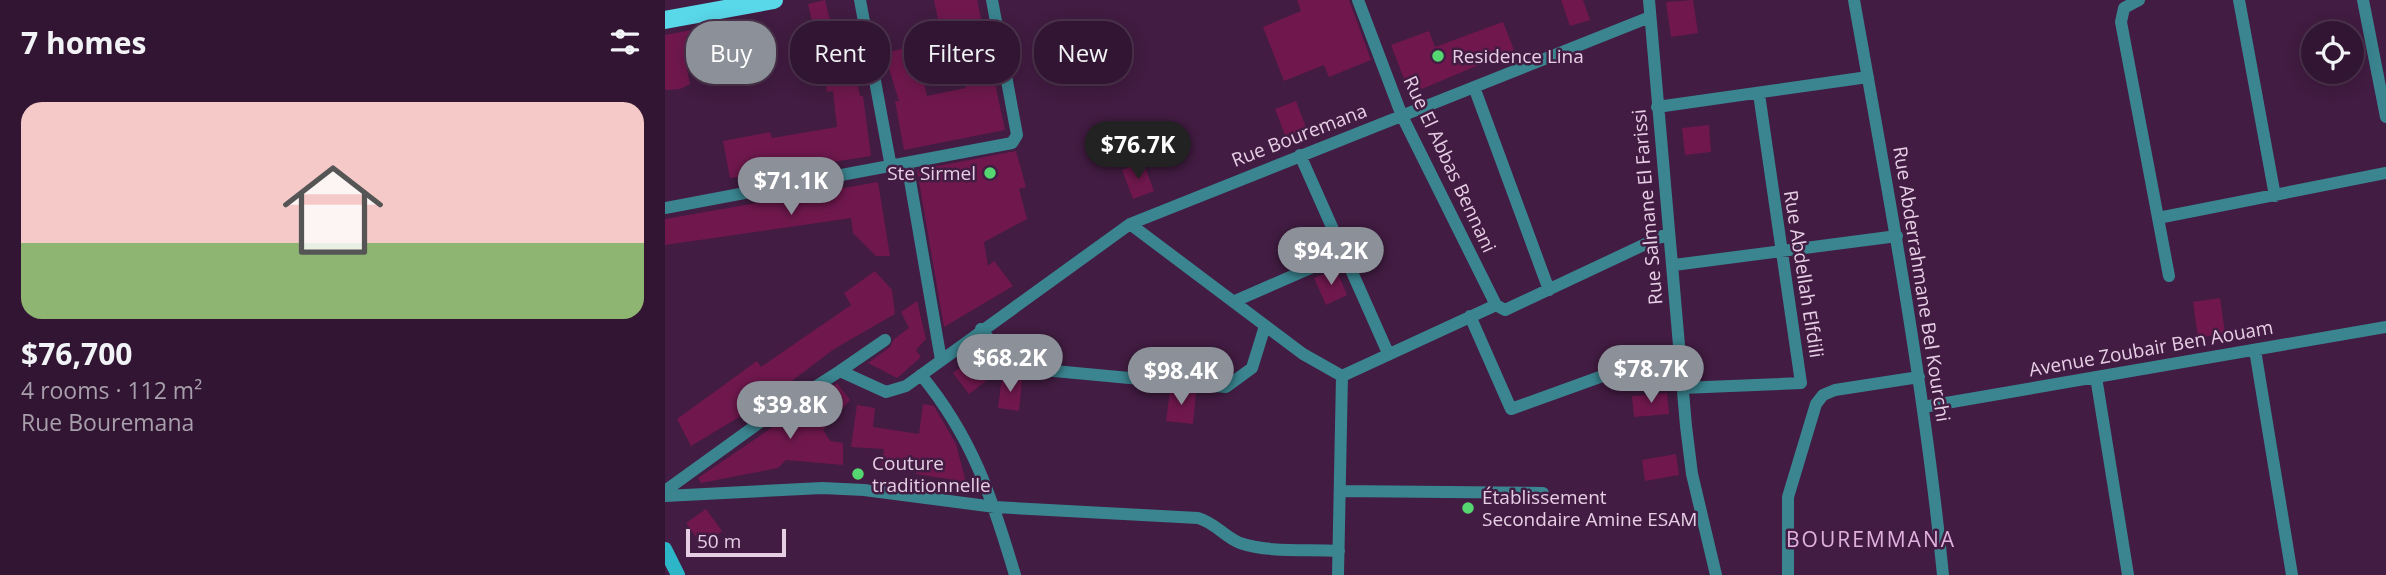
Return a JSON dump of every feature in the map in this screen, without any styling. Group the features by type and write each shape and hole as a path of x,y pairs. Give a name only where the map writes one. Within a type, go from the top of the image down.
{"main road":[{"path":"665,20 774,0"}],"street":[{"path":"860,0 891,167"},
{"path":"665,208 891,167 1015,141 992,0"},
{"name":"Rue El Abbas Bennani","path":"1357,0 1402,116 1496,305"},
{"name":"Rue Salmane El Farissi","path":"1649,0 1674,265 1682,388 1692,474 1716,575"},
{"name":"Rue Abderrahmane Bel Kourchi","path":"1854,0 1897,236 1919,377 1943,575"},
{"path":"2139,0 2124,8 2121,22 2169,276"},
{"path":"2239,0 2276,196"},
{"path":"2363,0 2386,117"},
{"name":"Rue Bouremana","path":"840,371 885,392 896,391 1130,223 1650,17"},
{"path":"1657,107 1868,77"},
{"path":"1474,87 1549,290"},
{"name":"Rue Abdellah Elfdili","path":"1682,388 1801,383 1759,94"},
{"path":"1300,155 1388,353"},
{"path":"907,163 941,360"},
{"path":"2158,218 2386,173"},
{"path":"1130,223 1265,326 1322,367 1342,376"},
{"path":"1342,376 1496,305 1505,310 1669,233"},
{"path":"1674,265 1897,236"},
{"path":"1235,302 1345,253"},
{"path":"1470,316 1511,409 1622,369"},
{"path":"981,329 1006,360 1021,368 1226,387 1252,368 1265,326"},
{"name":"Avenue Zoubair Ben Aouam","path":"1923,407 2386,327"},
{"path":"665,491 759,423 885,340"},
{"path":"2255,349 2293,575"},
{"path":"921,375 960,427 995,507 1015,575"},
{"path":"1338,575 1342,376"},
{"path":"1801,383 1822,395 1919,377"},
{"path":"2096,377 2128,575"},
{"path":"1788,575 1789,489 1810,418 1822,395"},
{"path":"665,496 822,488 864,490 995,507 1198,519 1210,521 1239,542 1254,546 1339,551"},
{"path":"1341,491 1543,493"},
{"path":"666,556 678,575"}],"building":[{"path":"825,0 830,21 812,21 808,4"},
{"path":"934,0 977,0 982,21 938,21"},
{"path":"1297,0 1349,0 1371,60 1329,77 1324,65 1284,81 1263,27 1301,11"},
{"path":"1561,0 1583,0 1590,20 1570,26"},
{"path":"1693,0 1698,33 1671,37 1666,2"},
{"name":"Residence Lina","path":"1503,22 1514,50 1410,94 1391,45 1429,31 1435,47"},
{"path":"686,31 686,84 690,84 680,89 665,90 665,35"},
{"path":"904,48 904,84 924,84 927,96 966,88 965,84 995,84 1005,130 904,150 895,101 899,101 890,72 890,52"},
{"path":"826,84 857,84 860,96 863,96 871,156 730,178 723,141 770,132 772,138 837,127 833,91 827,92"},
{"path":"1296,101 1307,130 1286,138 1275,109"},
{"path":"1709,125 1711,152 1685,155 1682,128"},
{"path":"1016,151 1026,187 1019,189 1027,219 984,242 988,266 994,261 1013,286 944,327 917,170"},
{"path":"1143,162 1154,191 1133,199 1122,170"},
{"path":"878,182 890,256 876,256 853,233 851,218 665,245 665,219"},
{"path":"1336,269 1347,295 1326,305 1314,278"},
{"path":"875,271 892,290 895,314 834,349 764,402 691,446 677,419 757,361 761,367 851,305 844,293"},
{"path":"2220,298 2225,333 2198,338 2193,302"},
{"path":"917,301 926,339 916,350 921,357 897,378 868,363 890,347 894,339 909,328 901,312"},
{"path":"978,354 994,375 969,394 953,373"},
{"path":"1002,377 1022,380 1019,411 998,408"},
{"path":"837,383 850,400 823,430 830,441 843,443 843,465 786,460 778,468 701,483 698,478"},
{"path":"1170,391 1196,393 1193,424 1166,421"},
{"path":"1667,393 1669,414 1634,417 1632,396"},
{"path":"923,404 934,406 956,444 966,482 916,474 916,468 881,467 884,449 851,447 857,405 875,408 873,427 919,434"},
{"path":"1676,454 1679,475 1645,481 1642,460"},
{"path":"706,509 722,531 702,545 686,523"}],"place":[{"name":"Residence Lina","path":"1438,56"},
{"name":"Ste Sirmel","path":"990,173"},
{"name":"Couture traditionnelle","path":"858,474"},
{"name":"Établissement Secondaire Amine ESAM","path":"1468,508"}],"district":[{"name":"BOUREMMANA","path":"1871,540"}]}
